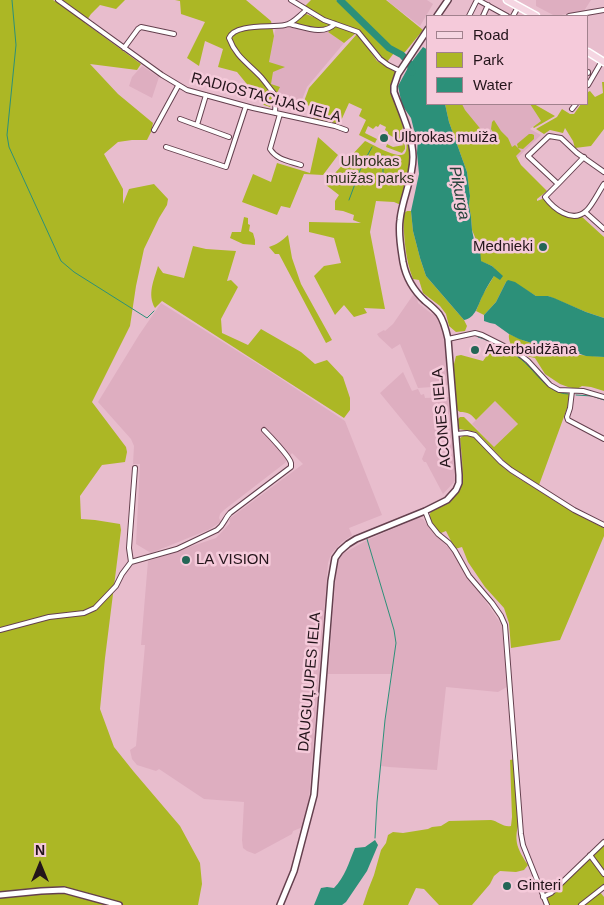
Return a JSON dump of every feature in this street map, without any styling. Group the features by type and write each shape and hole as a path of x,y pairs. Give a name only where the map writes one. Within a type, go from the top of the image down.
{"main road":[{"path":"507,0 530,14"},
{"path":"589,53 603,62"}],"street":[{"name":"RADIOSTACIJAS IELA","path":"58,0 178,86 246,106 346,130"},
{"path":"291,0 315,15 358,32 380,59 388,65 401,69"},
{"path":"438,15 448,0"},
{"path":"470,15 477,0 505,15"},
{"path":"484,15 488,6"},
{"path":"514,15 518,7"},
{"path":"301,165 280,159 270,149 278,114 276,96 260,76 240,58 228,38 230,34 235,32 253,28 284,26 306,9"},
{"path":"575,15 604,10"},
{"path":"289,24 320,31 329,29 335,24"},
{"path":"124,48 141,27 174,34"},
{"name":"ACONES IELA","path":"425,511 447,500 456,490 459,483 448,338 439,314 412,286 403,262 401,244 400,220 411,178 413,155 411,140 394,92 394,86 401,69 426,32"},
{"path":"589,83 603,62"},
{"path":"589,72 594,75"},
{"path":"154,130 178,86"},
{"path":"198,126 206,95"},
{"path":"572,110 575,105"},
{"path":"166,147 226,167 246,106"},
{"path":"180,119 228,137"},
{"path":"558,184 528,156 549,136 561,138 577,153 604,172"},
{"path":"584,158 545,197 557,210 566,215 574,216 585,212 604,184"},
{"path":"585,212 604,229"},
{"path":"448,338 475,333 482,335 518,353 550,385 560,390 592,392 604,396"},
{"path":"572,391 568,420 604,438"},
{"path":"0,630 49,617 84,613 95,608 116,586 131,562 171,551 209,535 223,526 226,516 291,467 290,459 264,430"},
{"path":"456,434 467,433 476,435 511,470 574,510 604,525"},
{"path":"131,562 129,548 134,468"},
{"path":"425,511 430,524 448,543 469,576 492,602 505,625 521,834 523,845 547,905"},
{"name":"DAUGUĻUPES IELA","path":"280,905 294,871 314,795 331,581 335,558 340,551 356,539 425,511"},
{"path":"543,896 551,893 604,842"},
{"path":"590,855 604,874"},
{"path":"581,905 604,887"},
{"path":"0,895 64,890 119,905"}],"shaded area":[{"path":"387,0 427,0 433,4 420,26"},
{"path":"536,0 591,0 584,11 561,15 553,15 536,6"},
{"path":"276,27 328,32 344,43 307,87 299,107 281,105 266,78"},
{"path":"142,66 159,77 152,98 129,86 132,77"},
{"path":"462,105 531,105 541,121 530,129 541,135 511,164 464,110"},
{"path":"413,295 417,298 418,303 437,317 446,344 449,384 445,386 418,388 400,344 392,349 377,334 385,331 393,324"},
{"path":"161,303 345,421 382,515 349,528 352,535 342,542 331,554 328,563 309,799 303,827 255,854 243,848 244,802 204,799 159,769 156,771 137,765 132,759 130,750 136,746 145,645 141,645 148,561 216,538 230,523 229,519 303,464 292,453 285,463 224,510 219,518 221,522 208,530 151,553 136,544 140,464 133,464 134,446 131,439 98,402"},
{"path":"403,372 412,391 418,389 421,395 424,394 425,398 450,397 455,481 443,494 426,462 422,459 426,449 380,393"},
{"path":"495,401 518,424 494,447 472,424"},
{"path":"418,518 423,519 451,550 503,627 507,687 498,692 446,687 437,770 381,766 392,674 328,674 336,574 341,555 365,541"}],"green space":[{"path":"0,0 53,0 56,2 57,0 125,0 116,9 100,5 85,23 141,64 137,70 90,64 118,94 153,123 147,140 118,142 104,154 123,189 123,204 129,189 154,184 168,199 167,205 144,249 130,326 92,402 126,447 125,462 102,465 80,496 81,519 120,524 121,530 100,709 114,747 180,826 200,863 202,884 198,905 0,905"},
{"path":"175,0 246,0 271,21 274,36 269,62 285,67 273,72 271,84 280,87 270,107 264,105 237,72 218,67 223,49 205,41 199,66 187,58 205,22 181,14 180,1"},
{"path":"311,0 336,0 387,50 394,53 387,62 362,34 355,29 323,17 305,6"},
{"path":"342,0 386,0 423,30 405,52 402,53 389,46"},
{"path":"304,14 331,24 331,26 317,28 294,23"},
{"path":"336,25 356,33 344,43 328,32"},
{"path":"357,34 377,61 397,73 393,79 392,92 403,127 401,134 405,146 405,149 402,153 386,147 387,144 393,147 404,145 388,134 385,130 386,127 380,124 373,129 368,126 365,133 377,139 375,143 359,135 366,120 359,116 362,109 349,103 340,123 333,123 313,118 314,107 303,104 309,88"},
{"path":"602,82 604,82 604,129 591,146 575,148 565,128 563,133 550,130 544,134 536,129 557,117 562,109 570,114 574,114 580,105 589,105 589,92 595,97 603,93"},
{"path":"445,105 462,105 488,138 494,134 491,129 494,120 508,138 512,147 515,145 521,151 516,156 521,165 547,191 537,201 545,198 557,210 569,217 581,216 604,237 604,318 548,296 536,296 506,282 496,302 484,315 476,311 483,294 494,276 495,269 480,261 480,249 472,230 467,172 449,122"},
{"path":"531,105 536,105 555,116 533,127 541,121"},
{"name":"Ulbrokas muižas parks","path":"406,133 409,143 410,161 401,205 394,202 376,201 370,232 385,309 364,308 367,313 354,317 344,305 335,315 314,276 324,266 341,263 334,238 309,232 309,222 361,223 353,220 354,215 335,210 335,201 339,195 326,185 365,141 392,154 402,155 407,148"},
{"path":"529,134 534,135 534,139 523,149 518,148 517,144"},
{"path":"318,137 338,155 323,175 304,174 290,208 281,206 277,215 242,202 253,174 271,182 277,163 310,173"},
{"path":"411,211 413,231 426,276 464,320 467,326 465,331 456,332 449,326 446,314 440,306 423,293 419,280 413,279 408,264 404,239 403,214"},
{"path":"244,217 248,218 249,231 253,233 255,245 243,244 230,238 232,232 241,232"},
{"path":"288,235 292,258 301,284 332,340 326,343 279,254 275,254 269,247"},
{"path":"193,246 236,251 227,281 231,280 238,287 221,319 222,333 248,345 261,329 301,352 315,364 327,360 343,377 350,398 350,410 344,418 162,301 155,308 151,292 158,266 163,273 184,278"},
{"path":"509,334 557,353 604,357 604,391 582,386 577,389 560,384 545,374 535,358 521,353 513,347"},
{"path":"495,344 523,360 552,388 570,394 569,403 539,485 509,466 476,432 459,429 458,419 464,417 494,447 518,424 495,401 476,420 473,416 457,410 453,368 456,356 461,355 483,361"},
{"path":"469,436 479,441 504,468 515,476 566,508 604,528 604,536 560,640 511,648 509,623 504,608 485,587 468,562 462,547 455,549 446,531 441,533 431,522 430,517 433,509 451,499 457,492 460,484 462,466 460,438"},
{"path":"515,759 519,823 516,835 519,850 528,865 524,870 516,872 500,871 472,905 439,905 424,889 416,888 408,905 363,905 381,850 386,843 388,835 393,832 403,833 428,829 441,826 449,821 491,820 511,826 510,760"},
{"path":"604,842 604,889 600,892 604,897 604,905 547,905 543,897 551,893"}],"water":[{"path":"423,47 426,49 426,105 445,105 449,122 467,172 472,230 474,240 480,249 481,261 492,266 503,276 500,280 494,276 474,314 464,320 426,276 413,231 411,211 419,174 418,138 411,118 402,105 398,86 410,64"},
{"path":"508,280 515,282 536,296 548,296 604,318 604,357 552,351 519,339 495,324 484,321 484,315 496,302"},
{"path":"375,840 378,845 367,871 346,902 342,905 314,905 321,888 334,888 338,884 355,848 365,847"}],"waterway":[{"path":"12,0 16,45 7,135 9,147 61,261 74,272 147,318 154,311"},
{"name":"Piķurga","path":"340,0 389,48 402,55 410,64 412,72"},
{"path":"349,200 362,165 372,147"},
{"path":"383,155 383,185"},
{"path":"478,337 512,353 522,360 548,386 561,393 568,394"},
{"path":"576,395 592,396 604,400"},
{"path":"367,539 394,630 396,643 385,720 375,838"}],"place":[{"name":"Ulbrokas muiža","path":"384,138"},
{"name":"Mednieki","path":"543,247"},
{"name":"Azerbaidžāna","path":"475,350"},
{"name":"LA VISION","path":"186,560"},
{"name":"Ginteri","path":"507,886"}]}
